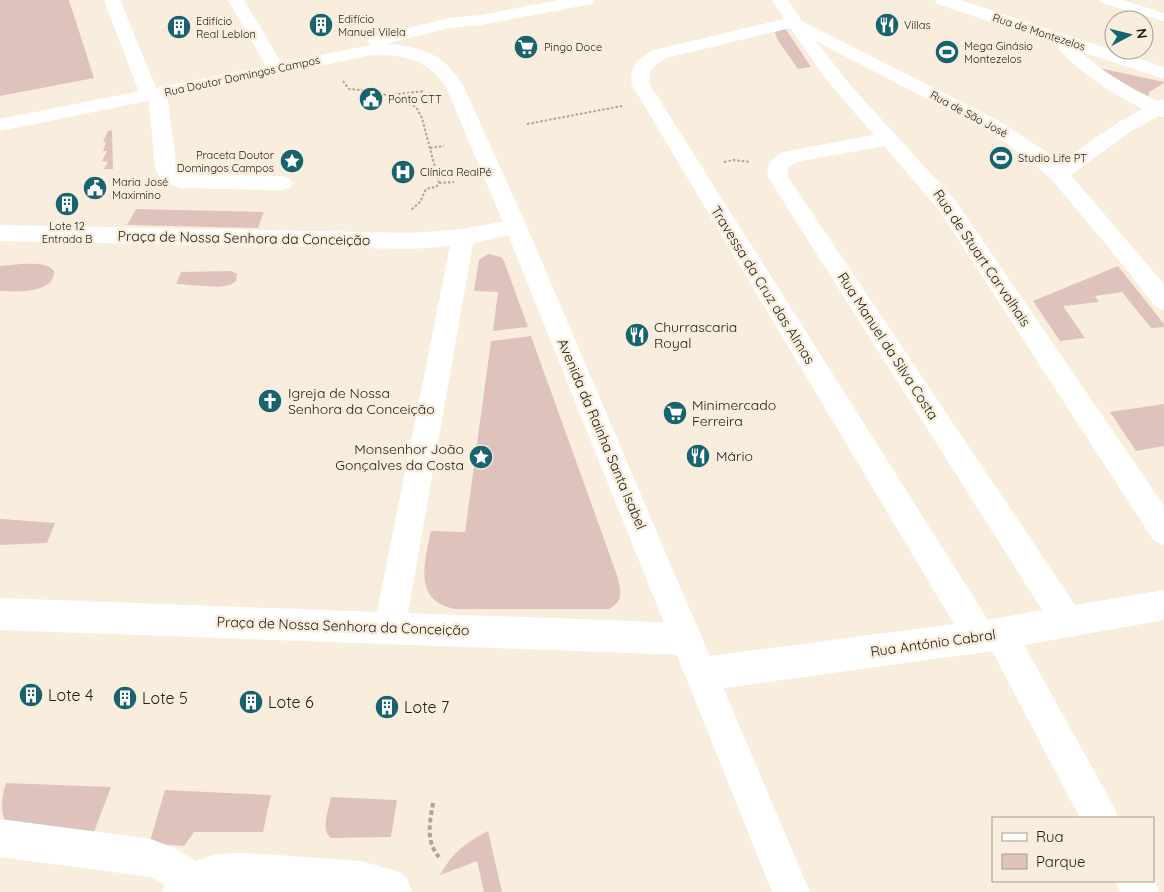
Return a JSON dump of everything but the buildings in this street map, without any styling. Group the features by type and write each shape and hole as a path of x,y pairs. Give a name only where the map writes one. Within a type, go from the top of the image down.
{"street":[{"path":"112,0 153,94 168,176 180,180 282,183"},
{"path":"236,0 276,69"},
{"path":"451,77 442,46 450,33 480,20 586,0"},
{"name":"Rua de Stuart Carvalhais","path":"780,0 852,100 926,179 957,220 1164,532"},
{"name":"Rua de Montezelos","path":"943,0 1164,73"},
{"name":"Rua Doutor Domingos Campos","path":"0,125 353,53 376,41 450,23 480,20"},
{"name":"Rua de São José","path":"794,22 992,125 1018,141 1058,174 1117,242 1164,301"},
{"name":"Travessa da Cruz das Almas","path":"794,22 660,54 644,64 640,70 641,85 990,635"},
{"path":"1059,39 1082,64 1101,78 1162,108"},
{"name":"Avenida da Rainha Santa Isabel","path":"353,53 382,49 409,52 436,62 451,77 516,227 702,674 790,892"},
{"path":"1058,174 1126,126 1162,108"},
{"name":"Rua Manuel da Silva Costa","path":"889,139 790,157 777,165 778,177 1068,622"},
{"name":"Praça de Nossa Senhora da Conceição","path":"0,233 412,241 463,237 516,227"},
{"path":"390,627 463,237"},
{"path":"1117,242 1164,270"},
{"name":"Rua António Cabral","path":"702,674 990,635 1164,605"},
{"name":"Praça de Nossa Senhora da Conceição","path":"0,614 687,639"},
{"path":"990,635 1099,817"},
{"path":"0,838 151,858 175,868 186,887 216,873 247,872 361,880 386,886 393,892"}],"lane":[{"path":"1107,0 1164,17"}],"path":[{"path":"345,84 352,90 367,90 388,95 416,107 422,118 439,184"},
{"path":"388,95 427,91"},
{"path":"527,124 623,106"},
{"path":"430,148 444,146"},
{"path":"405,214 420,202 426,189 436,187 439,184 454,182"},
{"path":"433,803 429,843 439,857"}],"green space":[{"path":"0,0 69,0 94,78 0,96"},
{"path":"785,28 811,67 798,69 777,39 775,32"},
{"path":"1099,68 1164,83 1149,92 1148,98"},
{"path":"112,130 113,169 104,169 108,162 102,161 107,151 103,151 106,142 103,142 108,131"},
{"path":"136,209 264,212 258,228 127,225"},
{"path":"488,254 501,257 504,261 528,327 493,331 498,292 474,291 479,260"},
{"path":"21,264 47,266 54,271 53,279 41,288 33,290 0,291 0,266"},
{"path":"1118,266 1164,324 1164,327 1151,328 1122,292 1095,296 1099,302 1063,306 1085,338 1060,341 1033,301"},
{"path":"231,271 237,274 236,281 230,285 219,287 176,284 181,272"},
{"path":"531,336 617,575 620,595 614,606 609,609 454,609 441,604 432,597 424,578 431,531 465,532 491,341"},
{"path":"1164,404 1164,446 1136,451 1110,412"},
{"path":"0,519 55,523 47,543 0,545"},
{"path":"6,783 111,787 94,832 5,821 2,812 2,802"},
{"path":"165,790 271,795 263,832 194,832 184,846 156,844 150,841"},
{"path":"331,797 397,800 391,837 331,838 326,829 326,824"},
{"path":"488,831 502,892 484,892 477,861 440,875 460,849"}],"place":[{"name":"Edifício Manuel Vilela","path":"321,25"},
{"name":"Villas","path":"887,25"},
{"name":"Edifício Real Leblon","path":"179,27"},
{"name":"Pingo Doce","path":"526,47"},
{"name":"Mega Ginásio Montezelos","path":"947,52"},
{"name":"Ponto CTT","path":"371,99"},
{"name":"Studio Life PT","path":"1001,158"},
{"name":"Praceta Doutor Domingos Campos","path":"292,161"},
{"name":"Clínica RealPé","path":"403,172"},
{"name":"Maria José Maximino","path":"95,188"},
{"name":"Lote 12 Entrada B","path":"67,204"},
{"name":"Churrascaria Royal","path":"637,335"},
{"name":"Igreja de Nossa Senhora da Conceição","path":"270,401"},
{"name":"Minimercado Ferreira","path":"675,413"},
{"name":"Mário","path":"698,456"},
{"name":"Monsenhor João Gonçalves da Costa","path":"481,457"},
{"name":"Lote 4","path":"31,695"},
{"name":"Lote 5","path":"125,698"},
{"name":"Lote 6","path":"251,702"},
{"name":"Lote 7","path":"387,707"}]}
